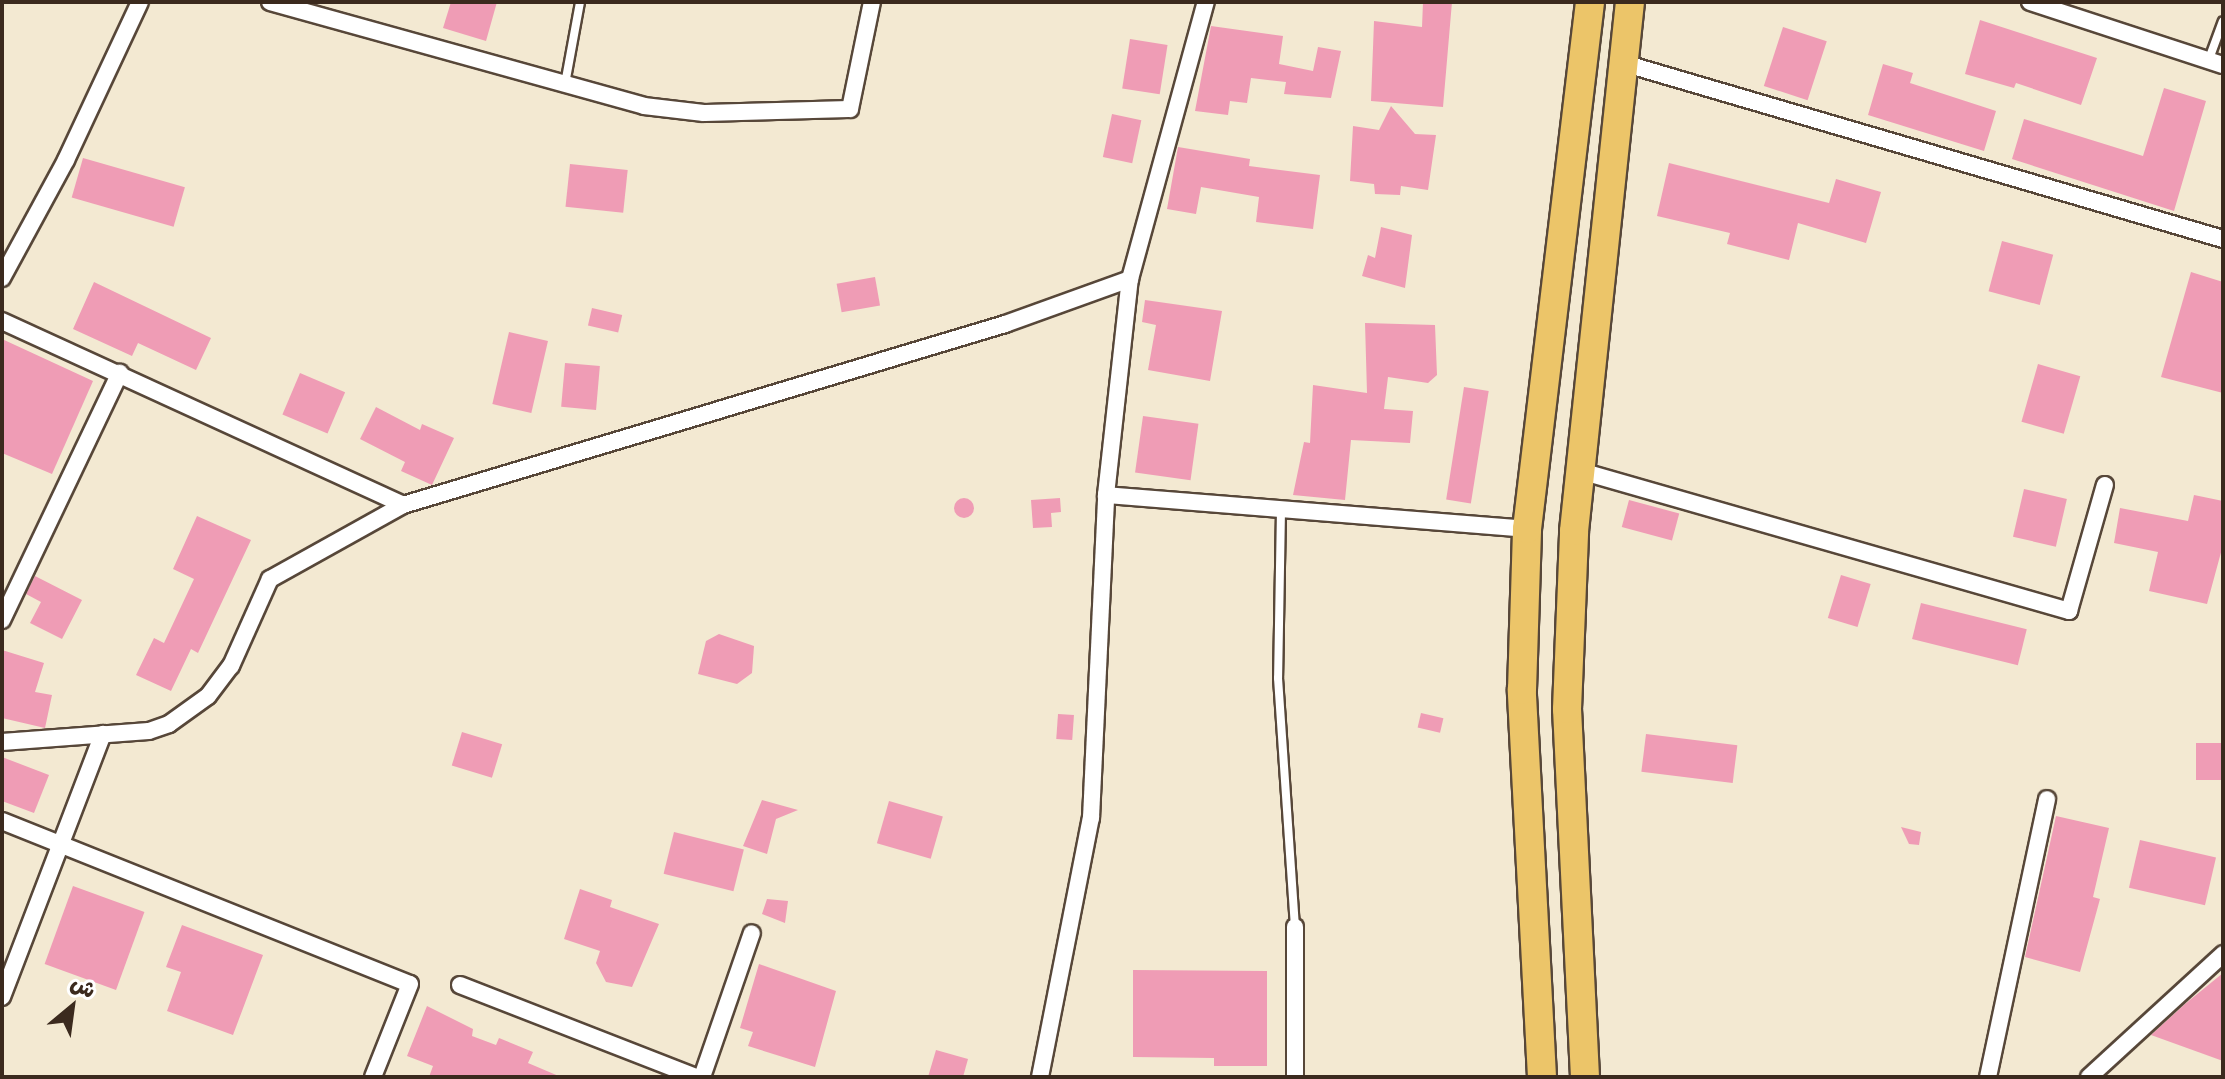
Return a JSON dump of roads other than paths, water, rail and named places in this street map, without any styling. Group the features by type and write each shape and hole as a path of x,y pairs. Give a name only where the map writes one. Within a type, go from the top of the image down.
{"highway":[{"path":"1542,1077 1522,690 1527,529 1590,2"},
{"path":"1585,1077 1567,709 1577,470 1630,2"}],"street":[{"path":"2,278 66,160 140,2"},
{"path":"270,2 673,111 850,109 872,2"},
{"path":"1040,1077 1091,818 1106,495 1130,279 1206,2"},
{"path":"2030,2 2216,62"},
{"path":"1623,63 2223,239"},
{"path":"2,742 149,731 194,709 231,666 270,579 403,505 1005,324 1130,279"},
{"path":"2,321 403,505"},
{"path":"2,620 120,373"},
{"path":"1577,470 2069,611 2105,485"},
{"path":"1106,495 1527,529"},
{"path":"2,997 64,846 103,734"},
{"path":"1988,1077 2047,799"},
{"path":"2,821 410,984 373,1077"},
{"path":"1295,927 1295,1077"},
{"path":"460,985 699,1077 752,933"},
{"path":"2089,1077 2223,954"}],"lane":[{"path":"565,84 580,2"},
{"path":"2216,62 2223,21"},
{"path":"1281,510 1278,678 1295,927"}]}
